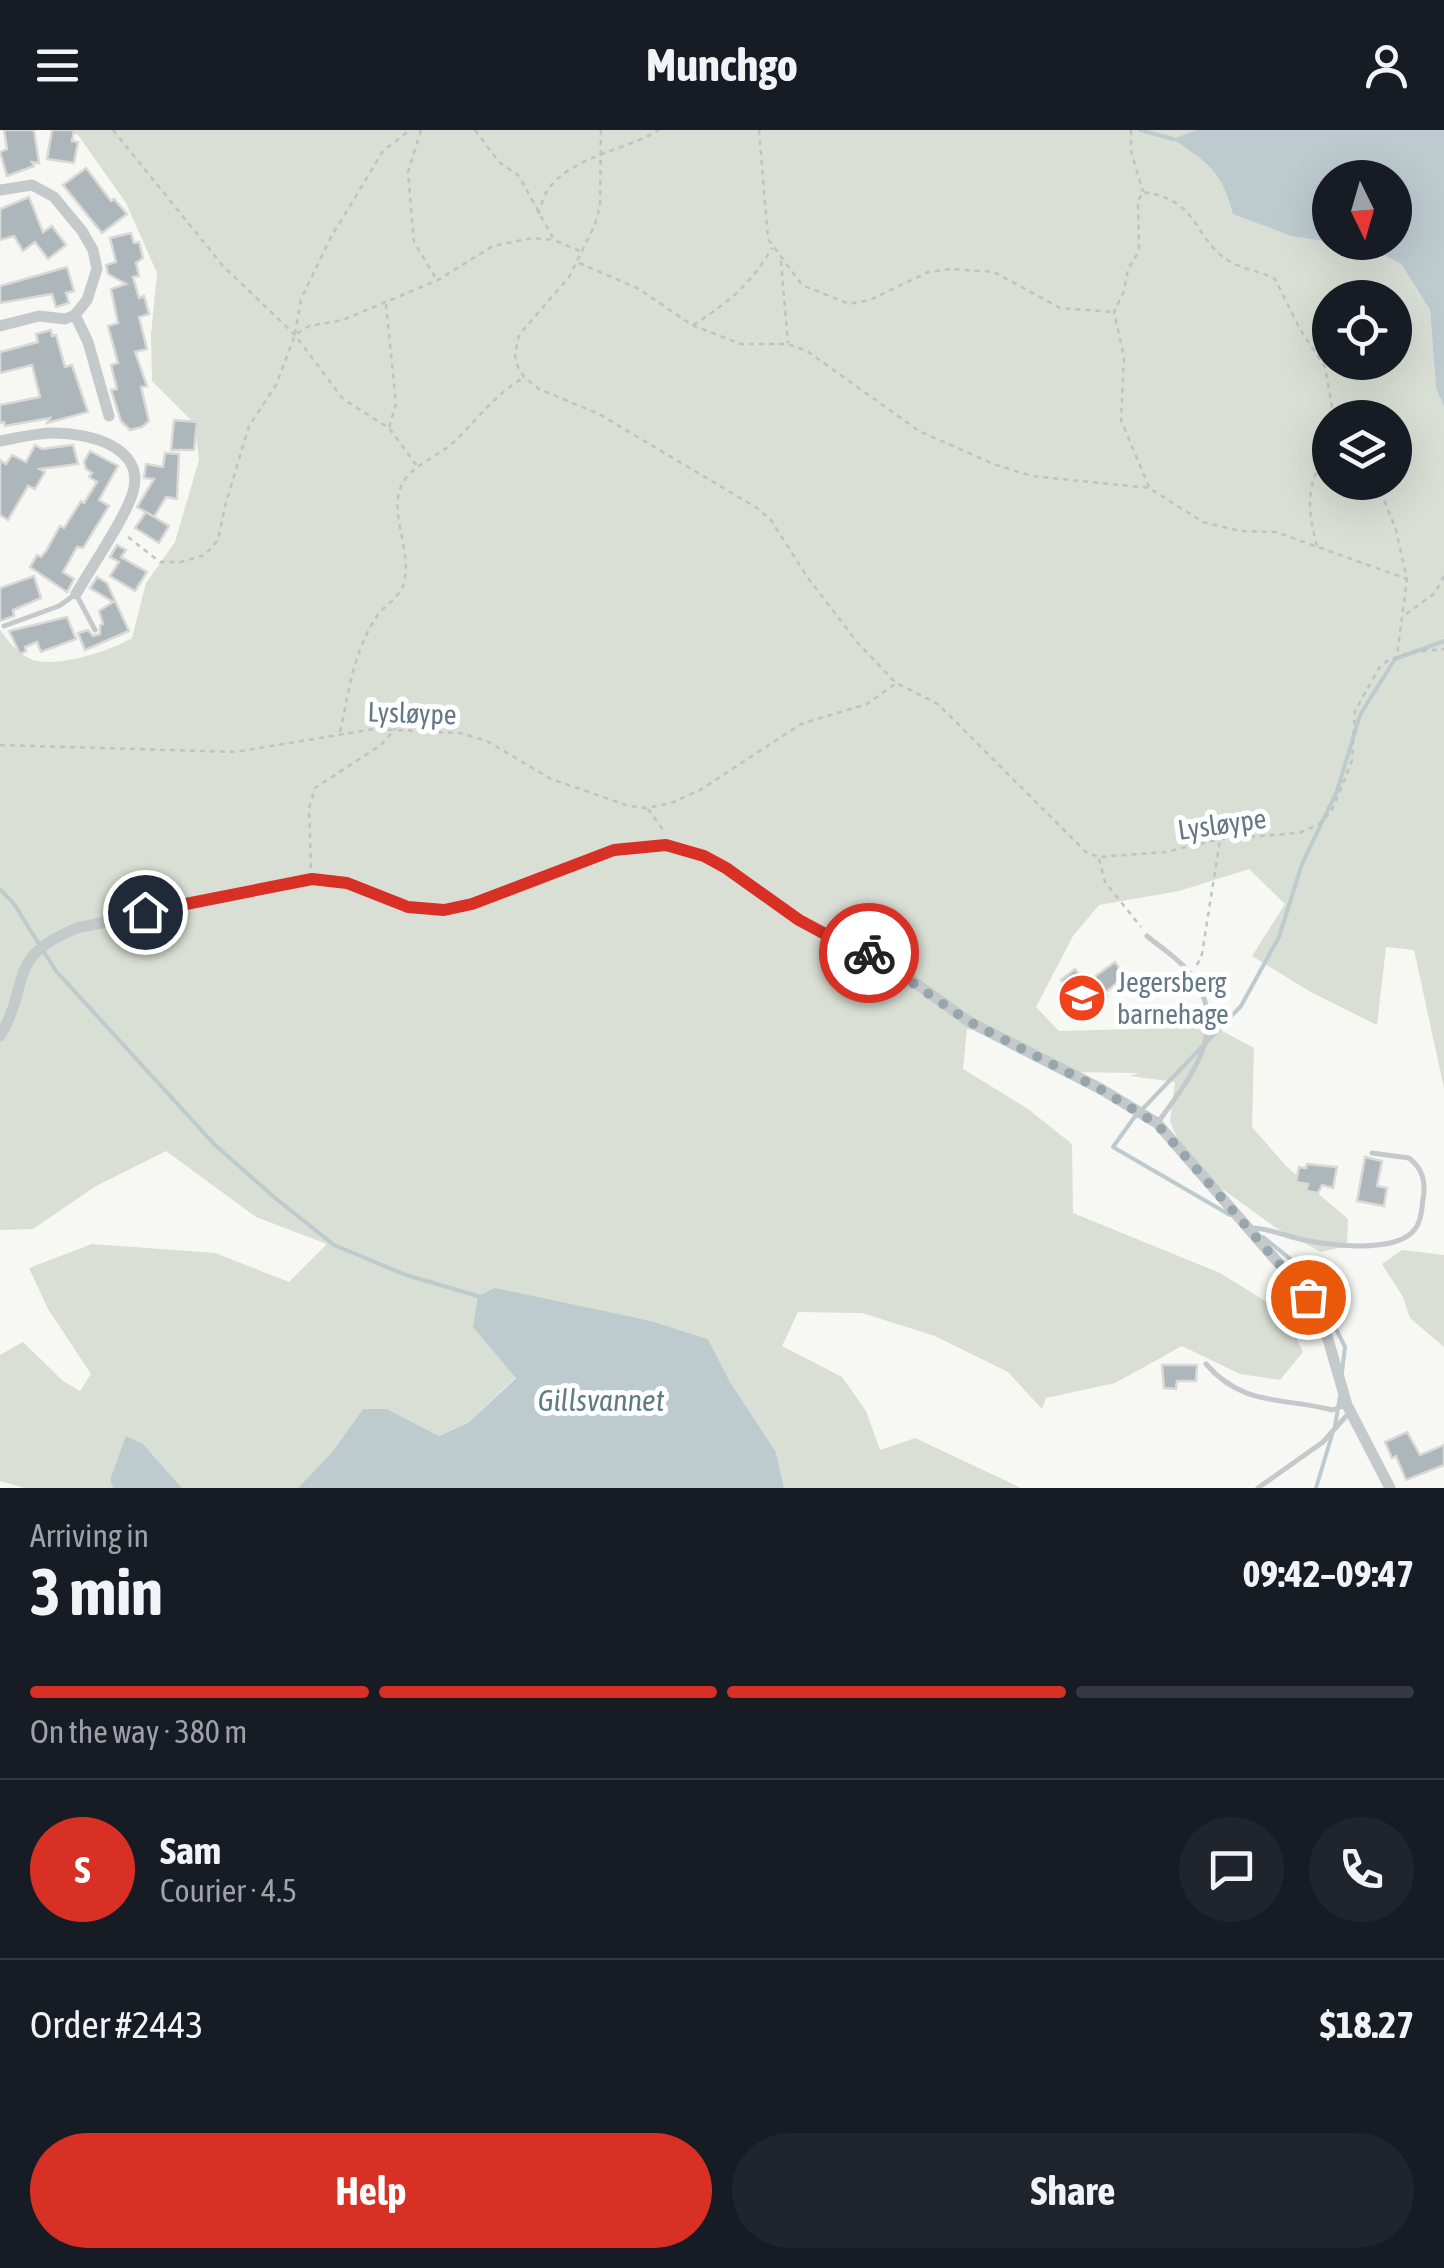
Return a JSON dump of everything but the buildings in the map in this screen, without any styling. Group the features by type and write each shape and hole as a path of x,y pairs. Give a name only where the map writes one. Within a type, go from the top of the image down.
{"street":[{"path":"0,190 21,184 44,190 82,231 93,250 97,269 87,300 76,315 65,319 40,316 0,326"},
{"path":"76,315 88,342 109,416"},
{"path":"0,441 42,434 96,439 126,455 136,473 132,496 76,594"},
{"path":"0,1036 35,951 52,939 127,916 312,879 347,883 408,907 444,910 472,904 614,850 666,845 704,856 799,920 889,964 968,1021 1100,1089 1157,1124 1251,1228 1318,1314 1349,1409 1390,1488"}],"lane":[{"path":"4,626 58,606 76,594 95,630"},
{"path":"1148,936 1192,975 1206,1009 1207,1045 1157,1124"},
{"path":"1251,1228 1338,1244 1376,1245 1402,1240 1419,1221 1424,1195 1422,1174 1409,1158 1372,1153"},
{"path":"1206,1364 1228,1386 1250,1396 1332,1410 1349,1409"},
{"path":"1258,1488 1323,1442 1349,1409"}],"path":[{"path":"113,130 223,266 295,335 343,399 389,428 417,466"},
{"path":"115,527 160,562 205,556 218,540 249,426 276,385 295,335 301,299 331,237 383,151 410,130"},
{"path":"421,130 408,172 414,242 438,280"},
{"path":"475,130 499,162 520,176 554,240"},
{"path":"601,130 600,206 577,263 519,335 515,355 524,377 539,389 588,409 665,451 771,520 839,622 896,683 938,704 1086,852 1099,857 1105,882 1148,936"},
{"path":"538,214 547,190 572,168 637,144 659,130"},
{"path":"759,130 768,239 802,285 849,304 870,300 928,272 994,272 1060,308 1114,312"},
{"path":"1131,130 1131,151 1143,192 1138,201 1138,252 1114,312 1124,357 1120,420 1149,488"},
{"path":"1143,192 1160,194 1187,211 1226,260 1275,279 1300,329 1325,366 1331,400"},
{"path":"295,335 309,326 343,320 438,280 493,246 533,238 554,240 582,252"},
{"path":"692,325 720,308 755,277 773,247"},
{"path":"781,260 788,344"},
{"path":"577,263 639,289 692,325 741,344 788,344 806,351 920,432 996,465 1032,476 1149,488 1203,522 1240,531 1276,532 1407,579"},
{"path":"386,302 396,404 389,428"},
{"path":"339,734 350,670 378,615 401,592 408,569 400,528 400,489 417,466 442,452 496,394 524,377"},
{"path":"1312,482 1308,512 1318,548"},
{"path":"1384,500 1396,530 1407,579 1397,657 1444,649"},
{"path":"1405,615 1434,592 1444,576"},
{"name":"Lysløype","path":"1099,857 1166,852 1220,839 1299,833 1324,819 1352,760 1358,703 1379,668 1397,657"},
{"path":"666,845 664,832 647,808 700,790 801,724 867,704 896,683"},
{"path":"312,879 309,808 315,788 380,745 396,728"},
{"name":"Lysløype","path":"0,745 235,752 396,728 473,736 552,779 619,803 647,808"},
{"path":"1192,975 1202,954 1220,839"}],"shaded area":[{"path":"55,130 1196,130 1174,139 1212,170 1234,214 1291,236 1312,239 1312,260 1393,260 1401,264 1411,280 1312,280 1312,380 1412,380 1412,281 1430,310 1436,388 1444,407 1444,1088 1414,950 1386,947 1377,1025 1309,991 1252,956 1285,904 1249,869 1179,891 1099,905 1073,936 1036,1007 1059,1031 1215,1027 1254,1048 1252,1127 1286,1166 1348,1219 1347,1246 1321,1252 1276,1228 1188,1164 1170,1121 1175,1082 1130,1076 1139,1073 1071,1072 1004,1035 967,1029 963,1069 1028,1109 1072,1144 1073,1213 1220,1273 1270,1304 1293,1331 1303,1352 1280,1380 1240,1374 1182,1346 1115,1383 1046,1398 1042,1409 1008,1372 935,1336 862,1313 798,1312 782,1346 842,1377 866,1411 880,1450 915,1438 1021,1488 784,1488 776,1452 730,1382 708,1339 651,1321 574,1306 516,1377 468,1423 439,1436 387,1409 363,1409 333,1451 298,1488 182,1488 143,1444 110,1480 113,1488 24,1488 0,1481 0,1355 23,1342 63,1381 80,1391 91,1374 48,1309 29,1268 92,1244 215,1253 289,1282 327,1244 256,1217 166,1151 96,1186 33,1229 0,1230 0,630 25,656 48,662 86,656 132,638 146,583 175,542 199,460 191,420 152,381 151,334 157,273 126,203 78,135"},
{"path":"1402,1250 1444,1255 1444,1347 1410,1318 1403,1297 1382,1264"}],"water":[{"path":"1196,130 1444,130 1444,407 1436,388 1430,310 1401,264 1393,260 1412,260 1412,160 1312,160 1312,239 1291,236 1233,214 1212,169 1173,139"},
{"name":"Gillsvannet","path":"495,1288 651,1321 708,1339 730,1382 776,1452 784,1488 298,1488 333,1451 363,1409 387,1409 439,1436 468,1423 516,1378 473,1327 478,1296"},
{"path":"126,1436 143,1444 182,1488 113,1488 110,1480"}],"waterway":[{"path":"1140,130 1173,139"},
{"path":"1230,1215 1113,1147 1133,1119 1241,1006 1279,937 1302,864 1337,791 1360,715 1395,659 1444,641"},
{"path":"0,889 14,904 56,971 214,1144 274,1197 334,1245 406,1275 478,1296"},
{"path":"1263,1237 1309,1274 1345,1347 1342,1372"},
{"path":"1335,1426 1340,1396"},
{"path":"1316,1488 1332,1435"}],"way so far":[{"path":"869,953 968,1021 1077,1076 1157,1124 1308,1297"}],"place":[{"name":"Jegersberg barnehage","path":"1082,998"}],"route":[{"path":"145,912 312,879 347,883 408,907 444,910 472,904 614,850 666,845 704,856 799,920 869,953"}]}
